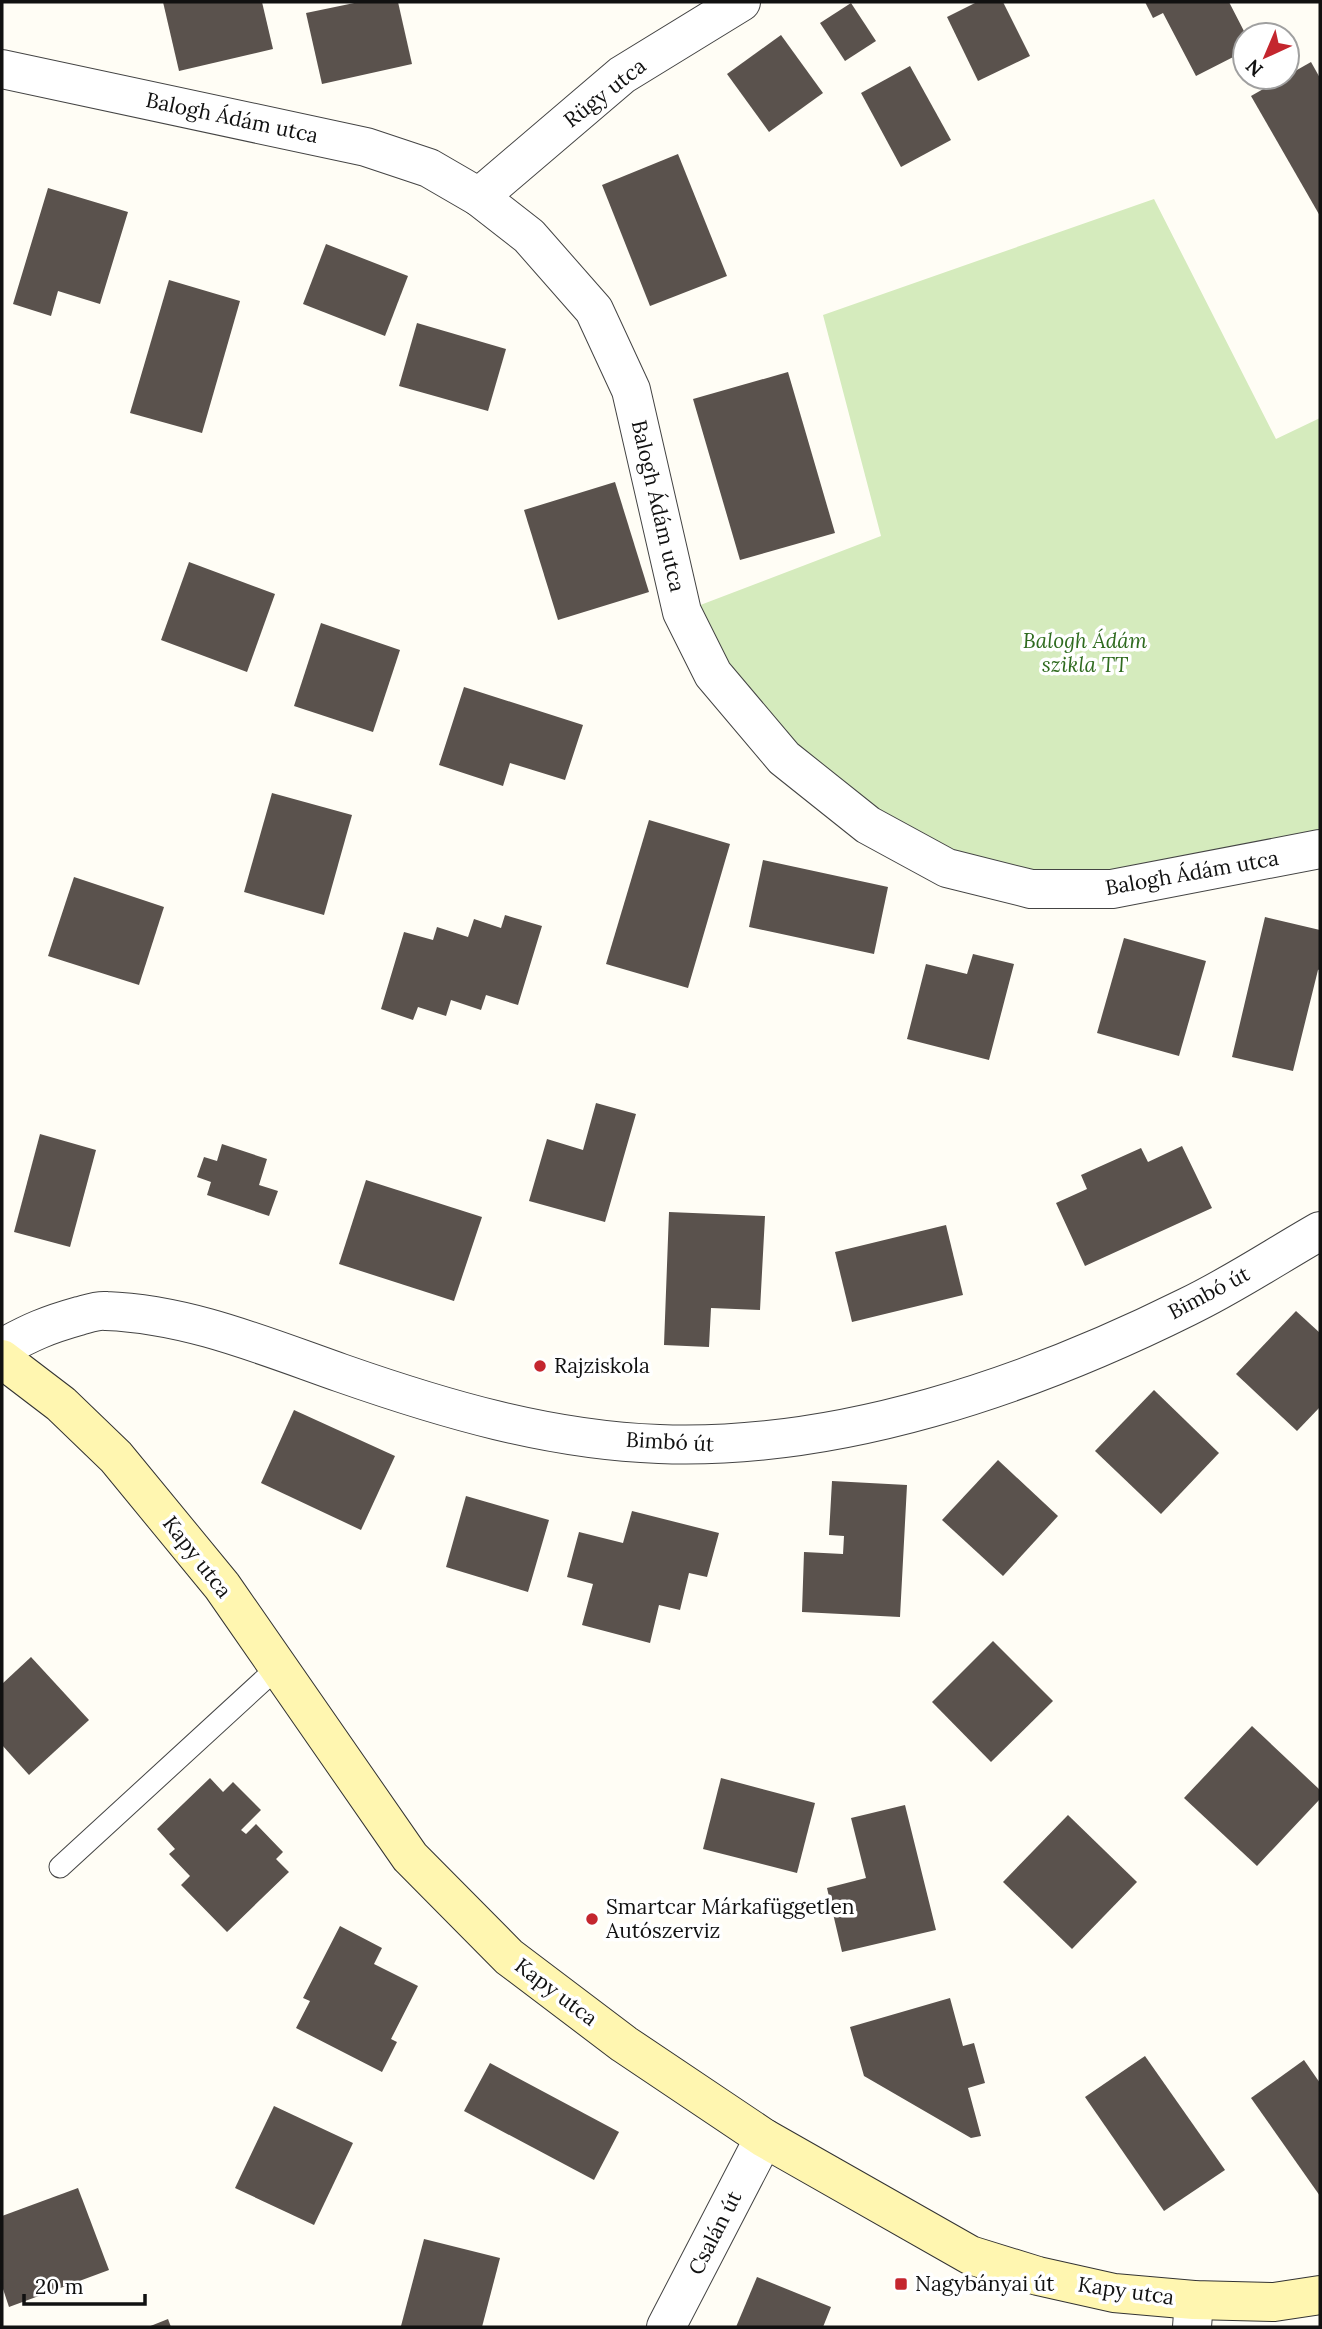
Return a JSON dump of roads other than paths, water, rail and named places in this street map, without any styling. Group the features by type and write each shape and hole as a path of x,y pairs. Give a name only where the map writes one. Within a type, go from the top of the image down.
{"street":[{"name":"Rügy utca","path":"479,197 622,75 741,2"},
{"name":"Balogh Ádám utca","path":"2,69 366,147 429,168 479,197 529,236 594,310 631,390 682,612 713,674 783,758 868,825 947,868 1031,889 1112,890 1320,849"},
{"name":"Bimbó út","path":"2,1348 41,1326 102,1310 197,1323 429,1403 532,1430 656,1444 732,1445 819,1435 963,1399 1087,1352 1189,1307 1320,1231"},
{"name":"Kapy utca","path":"2,1359 61,1404 117,1457 222,1586 410,1857 509,1956 624,2044 764,2138 970,2255 1038,2276 1193,2314 1320,2295"},
{"name":"Csalán út","path":"666,2327 764,2138"}],"lane":[{"path":"60,1867 278,1667"}],"place":[{"name":"Rajziskola","path":"540,1366"},
{"name":"Smartcar Márkafüggetlen Autószerviz","path":"592,1919"},
{"name":"Nagybányai út","path":"901,2284"}],"park label":[{"name":"Balogh Ádám szikla TT","path":"1085,653"}]}
